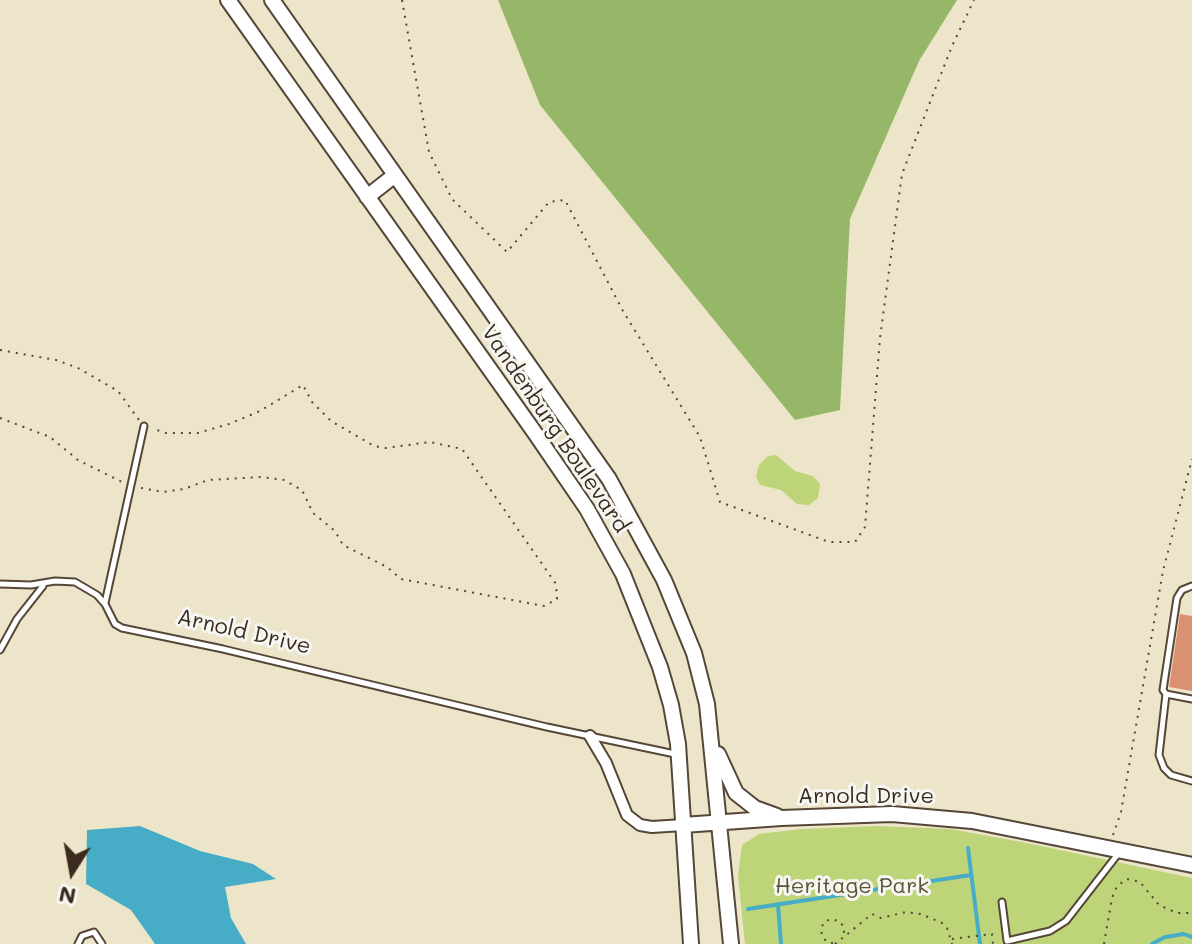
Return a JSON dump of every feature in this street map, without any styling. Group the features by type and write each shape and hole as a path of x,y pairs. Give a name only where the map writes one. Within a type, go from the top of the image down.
{"main road":[{"name":"Vandenburg Boulevard","path":"228,0 535,433 602,535 629,587 671,705 679,755 691,944"},
{"name":"Vandenburg Boulevard","path":"272,0 601,466 670,592 694,653 707,704 731,944"},
{"path":"367,197 395,175"},
{"path":"712,742 736,793 755,808 781,818"},
{"name":"Arnold Drive","path":"683,825 892,814 972,821 1192,865"}],"street":[{"name":"Arnold Drive","path":"590,736 606,763 627,815 640,825 683,825"}],"lane":[{"path":"105,604 144,426"},
{"name":"Arnold Drive","path":"0,584 75,582 86,587 105,604 115,624 122,628 679,755"},
{"path":"0,650 17,619 38,590 47,584"},
{"path":"1192,586 1182,590 1177,598 1163,690 1166,694 1159,755 1164,768 1171,775 1192,781"},
{"path":"1166,694 1192,699"},
{"path":"1002,902 1007,941 1050,931 1066,921 1115,849"},
{"path":"78,944 82,936 94,932 102,944"}],"path":[{"path":"402,0 429,152 452,199 507,252 549,202 565,200 623,311 700,437 720,502 829,542 855,542 865,527 880,338 902,174 952,46 974,0"},
{"path":"0,350 56,360 78,368 118,391 144,426 166,433 198,433 260,411 303,385 312,402 331,421 374,446 386,448 430,442 462,449 556,584 557,599 544,606 401,579 387,567 343,545 335,531 313,513 302,490 284,480 261,477 208,480 184,489 163,492 131,486 78,460 50,437 0,418"},
{"path":"1115,849 1163,571 1192,459"},
{"path":"1104,944 1112,898 1117,886 1127,879 1140,882 1159,905 1177,913 1192,913"},
{"path":"838,942 845,931 842,924 835,919 824,922 820,933 830,943 838,942 872,914 881,918 906,912 935,919 947,928 952,944"},
{"path":"952,939 992,934 993,944"}],"green space":[{"path":"498,0 957,0 919,61 850,219 840,410 795,420 540,105"},
{"path":"776,455 795,471 813,476 820,484 818,498 809,505 797,504 781,490 760,485 756,476 759,465 768,456"},
{"name":"Heritage Park","path":"877,826 950,829 1192,878 1192,944 745,944 738,876 742,845 759,834"}],"water":[{"path":"140,826 200,851 253,864 276,879 225,887 231,918 246,944 155,944 131,910 86,884 87,830"}],"building":[{"path":"1180,614 1192,616 1192,691 1169,687"}],"waterway":[{"path":"968,848 980,944"},
{"path":"748,909 971,875"},
{"path":"778,905 781,944"},
{"path":"1152,944 1165,937 1184,934 1192,937"}]}
